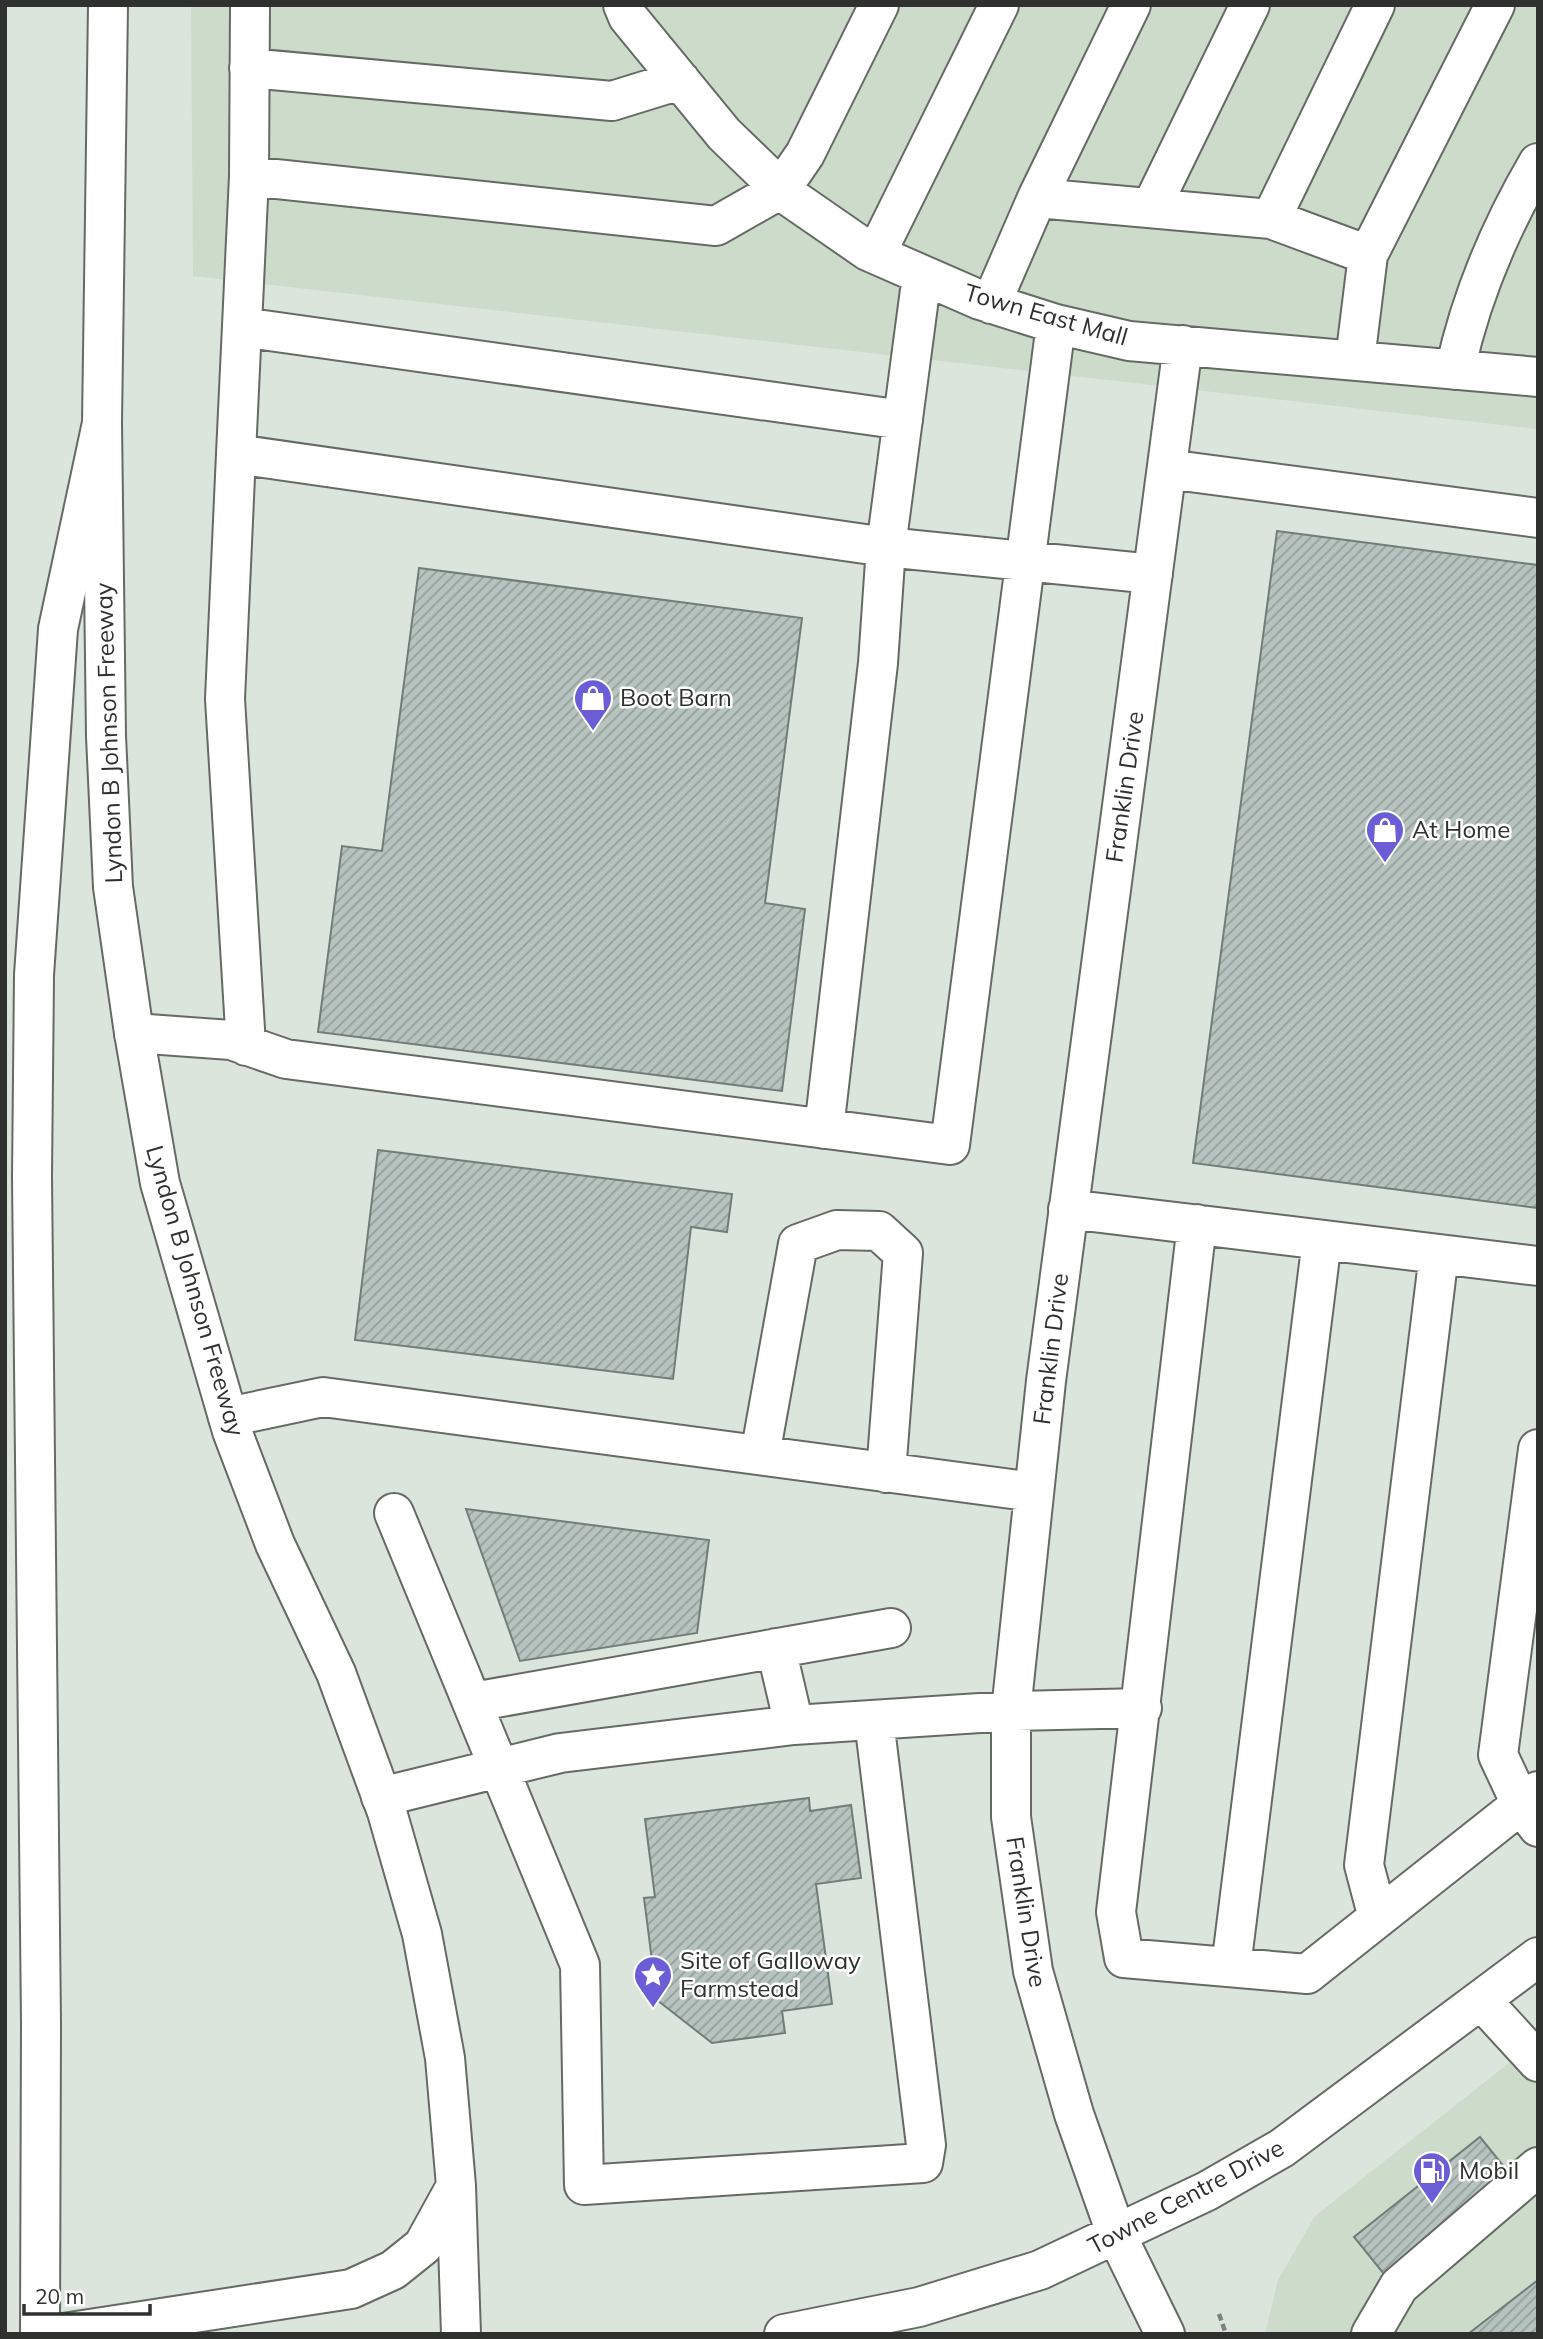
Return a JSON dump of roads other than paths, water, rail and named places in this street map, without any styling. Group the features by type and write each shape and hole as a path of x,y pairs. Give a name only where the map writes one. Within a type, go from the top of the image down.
{"main road":[{"name":"Lyndon B Johnson Freeway","path":"108,5 102,423 106,736 113,887 134,1033 160,1183 228,1417 275,1544 336,1673 381,1797 422,1934 445,2058 456,2186 461,2334"},
{"path":"246,1046 225,699 249,176 250,5"},
{"path":"249,176 716,226 781,189 805,154 880,5"},
{"path":"876,254 999,5"},
{"path":"991,303 1037,198 1131,5"},
{"path":"1151,208 1250,5"},
{"path":"1271,219 1376,5"},
{"path":"1355,360 1368,255 1495,5"},
{"name":"Town East Mall","path":"632,9 680,80 724,134 781,189 876,254 922,275 991,303 1056,324 1129,341 1538,377"},
{"path":"249,68 612,101 680,80"},
{"path":"1455,370 1466,319 1501,230 1538,163"},
{"path":"1037,198 1271,219 1368,255"},
{"path":"824,1129 876,676 886,547 922,275"},
{"path":"134,1033 231,1041 286,1059 950,1145 1056,324"},
{"path":"242,327 903,420"},
{"name":"Franklin Drive","path":"1165,2334 1117,2236 1074,2115 1033,1971 1011,1817 1011,1710 1068,1209 1183,345"},
{"path":"40,2334 41,2023 32,1177 34,975 58,629 102,423"},
{"path":"236,454 886,547 1153,574"},
{"path":"1167,469 1538,517"},
{"path":"1068,1209 1538,1266"},
{"path":"1197,1224 1116,1912 1124,1958 1307,1974 1378,1918 1532,1807 1498,1755 1538,1449"},
{"path":"760,1455 798,1244 837,1230 879,1231 902,1253 886,1473"},
{"path":"1230,1968 1322,1240"},
{"path":"1378,1918 1364,1865 1439,1254"},
{"path":"228,1417 323,1397 1034,1492"},
{"path":"394,1513 580,1965 584,2185 923,2163 926,2145 874,1720"},
{"path":"472,1702 891,1628"},
{"path":"776,1648 794,1725"},
{"path":"381,1797 560,1753 794,1725 1011,1710 1142,1708"},
{"name":"Towne Centre Drive","path":"789,2333 919,2306 1040,2270 1117,2236 1207,2191 1282,2148 1538,1957"},
{"path":"1482,2001 1538,2062"},
{"path":"1371,2334 1399,2286 1538,2167"},
{"path":"57,2334 351,2289 393,2270 423,2246 456,2186"}],"place":[{"name":"Boot Barn","path":"593,732"},
{"name":"At Home","path":"1385,864"},
{"name":"Site of Galloway Farmstead","path":"653,2009"},
{"name":"Mobil","path":"1432,2205"}]}
